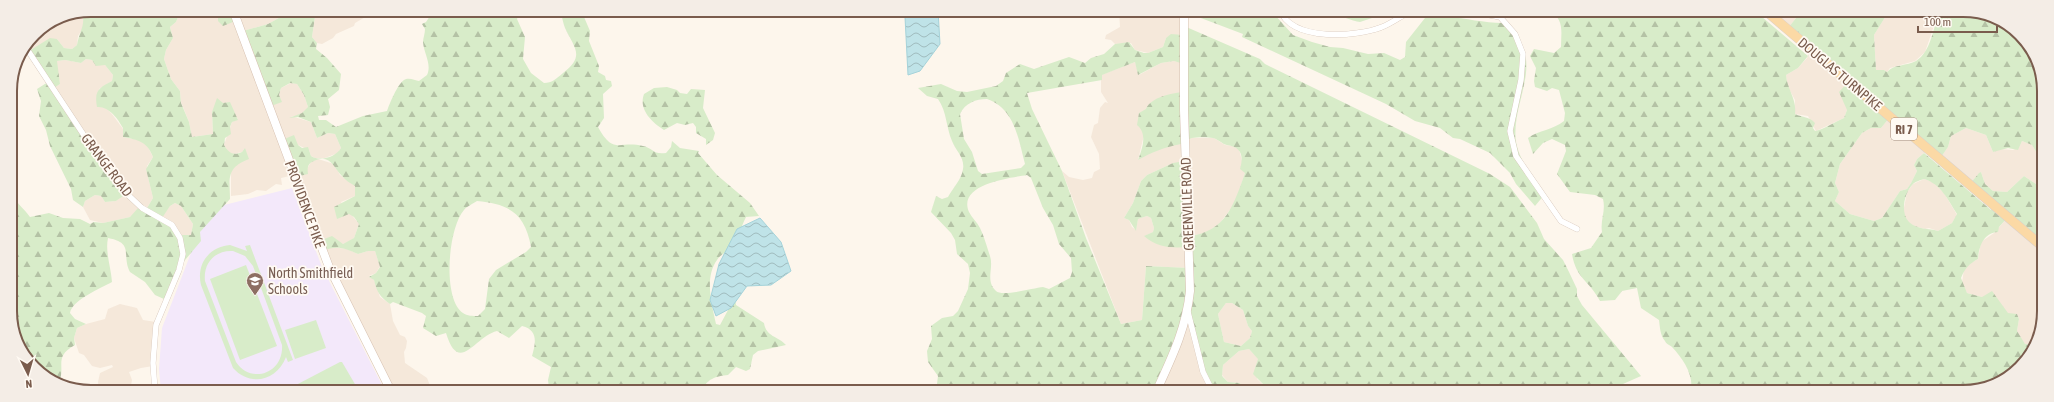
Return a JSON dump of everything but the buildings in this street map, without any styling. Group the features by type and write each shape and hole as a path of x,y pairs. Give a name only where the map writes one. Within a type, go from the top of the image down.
{"main road":[{"name":"PROVIDENCE PIKE","path":"236,17 329,267 388,385"},
{"name":"GREENVILLE ROAD","path":"1159,385 1176,350 1188,312 1190,277 1184,110 1184,17"},
{"name":"DOUGLAS TURNPIKE","path":"1773,17 2037,242"}],"street":[{"path":"1284,17 1298,29 1314,34 1364,33 1383,27 1399,17"},
{"path":"1500,17 1516,34 1523,54 1521,80 1510,131 1516,156 1561,221 1577,229"},
{"name":"GRANGE ROAD","path":"28,51 91,146 127,194 142,208 172,225 180,238 183,254 179,270 156,325 153,343 155,385"},
{"path":"1188,312 1203,372 1209,385"}],"shaded area":[{"path":"178,17 280,17 268,24 243,31 279,95 281,88 291,83 297,84 304,95 308,107 307,110 297,116 291,116 311,122 317,138 328,133 335,134 341,148 338,153 325,158 315,158 311,156 309,150 298,145 294,175 281,178 282,185 276,184 266,191 257,190 248,194 231,196 231,170 237,163 245,148 242,152 233,154 229,153 224,145 232,122 238,119 219,101 212,112 213,134 192,137 189,122 181,102 180,91 171,79 164,59 166,50 173,38 170,27 176,22"},
{"path":"315,17 365,17 355,23 354,26 336,34 333,38 322,44 317,43 312,37"},
{"path":"1119,17 1184,17 1183,35 1166,38 1163,47 1148,53 1135,50 1131,43 1115,44 1111,40 1105,39 1106,35 1120,27"},
{"path":"1773,17 1796,17 1788,29"},
{"path":"1885,17 1937,17 1925,52 1915,61 1890,68 1887,72 1884,70 1876,70 1874,35"},
{"path":"76,18 84,18 83,28 78,36 77,45 72,49 64,48 57,39 29,51 35,42 50,29"},
{"path":"1810,50 1847,81 1847,110 1844,118 1816,131 1808,116 1795,114 1795,100 1787,85 1786,75 1798,68 1807,58"},
{"path":"86,59 92,60 96,65 105,65 113,75 112,81 99,89 98,107 105,107 112,114 123,129 123,137 146,143 153,157 147,166 153,198 147,208 130,217 103,223 90,220 83,207 85,201 95,195 101,196 105,202 116,201 126,193 54,88 60,84 56,61 65,60 81,63"},
{"path":"1174,61 1184,63 1183,92 1142,129 1144,135 1138,160 1147,154 1169,145 1182,143 1192,138 1214,138 1225,145 1233,146 1239,149 1245,173 1235,203 1220,223 1206,233 1189,236 1173,163 1147,175 1141,181 1133,203 1124,218 1129,220 1132,227 1136,230 1138,219 1147,216 1151,218 1154,228 1153,232 1145,236 1189,246 1190,268 1146,266 1142,320 1121,324 1062,171 1069,177 1083,180 1092,178 1094,172 1100,169 1099,154 1091,137 1094,125 1098,123 1100,108 1105,102 1108,103 1101,92 1101,75 1135,62 1139,75 1161,63"},
{"path":"1890,117 1926,151 1917,159 1914,165 1917,171 1907,189 1900,191 1882,218 1874,221 1850,214 1835,201 1839,192 1835,183 1840,164 1862,133 1871,128 1881,128"},
{"path":"1966,128 1986,135 1993,152 1999,149 2013,150 2019,147 2022,141 2032,145 2037,153 2037,184 2024,176 2007,192 1993,191 1985,184 1981,172 1970,184 1939,159 1948,147 1951,136"},
{"path":"318,159 334,164 340,175 355,186 355,196 341,202 359,224 354,238 343,244 338,242 319,241 295,177 307,169 311,162"},
{"path":"1924,179 1933,182 1944,193 1957,215 1952,223 1938,231 1914,226 1908,222 1903,213 1907,192 1913,184"},
{"name":"North Smithfield Schools","path":"292,188 322,267 382,385 160,385 159,369 162,328 208,209"},
{"path":"175,203 181,206 193,224 191,235 178,235 161,218 170,206"},
{"path":"2008,217 2037,242 2036,326 2029,345 2025,344 2017,331 2019,319 2017,314 2008,314 1982,297 1967,293 1962,283 1964,269 1978,259 1981,242 1994,233"},
{"path":"332,247 347,249 358,254 368,251 375,251 380,266 376,273 369,276 374,280 380,297 390,304 393,321 400,335 405,337 407,341 404,352 405,363 427,378 430,385 388,385 323,251"},
{"path":"1226,303 1232,303 1243,310 1248,326 1252,331 1250,338 1241,346 1224,342 1218,314"},
{"path":"120,304 137,308 143,320 156,322 153,366 129,372 132,380 131,385 98,385 100,373 113,367 112,365 100,368 92,366 84,355 79,353 74,338 77,328 105,319 108,309"},
{"path":"1188,317 1211,385 1159,385"},
{"path":"1249,349 1258,358 1257,379 1264,385 1241,385 1240,383 1228,382 1222,375 1223,365 1239,351"}],"green space":[{"path":"178,17 176,22 170,27 173,38 166,50 164,59 171,79 180,91 181,103 189,122 192,137 213,134 212,112 217,98 223,103 230,102 238,120 232,122 230,127 231,134 225,138 224,145 234,154 242,152 245,148 249,159 236,166 232,171 230,175 230,199 200,232 201,241 180,266 164,299 155,295 145,282 130,272 126,250 122,243 108,238 108,254 112,282 81,299 72,308 70,313 75,319 86,324 77,328 74,338 75,345 68,349 62,358 60,378 48,372 48,354 31,354 18,326 17,202 30,217 49,213 63,218 80,219 90,224 94,222 103,223 130,217 139,207 147,208 153,198 146,169 153,157 151,152 145,144 123,137 123,128 116,117 109,111 101,107 97,107 96,97 98,90 112,81 113,75 105,65 96,66 92,60 86,59 81,63 65,60 57,61 60,84 54,88 126,194 116,201 105,202 101,196 95,195 85,201 83,207 73,200 71,189 50,146 46,130 39,116 41,101 37,89 48,82 29,51 50,38 57,39 64,48 72,49 77,45 82,28 83,18","holes":["175,203 181,206 193,224 191,235 179,235 162,218 170,206"]},
{"path":"218,17 237,17 238,20 223,26 218,21"},
{"path":"280,17 315,17 312,37 317,43 316,49 327,58 341,74 339,90 328,99 330,107 328,115 318,116 319,120 326,120 336,127 363,116 387,111 401,82 406,79 419,81 427,75 429,67 423,42 425,29 422,24 426,22 429,17 518,17 517,19 525,37 523,59 531,73 544,83 547,83 558,77 570,67 576,57 575,47 565,28 562,17 584,17 590,31 589,41 599,66 598,72 605,76 606,80 611,81 612,86 603,94 604,118 598,127 608,141 618,145 643,146 658,153 666,153 671,147 672,141 680,148 699,151 698,153 717,175 750,203 759,216 746,217 733,244 718,258 713,267 710,292 716,324 720,325 735,297 736,305 764,323 765,328 770,334 786,345 758,351 753,355 750,369 746,371 736,367 728,375 716,377 705,385 549,385 548,380 551,367 532,356 535,341 533,334 531,330 522,326 509,338 497,331 489,334 468,350 462,353 456,352 446,333 436,336 423,328 426,316 422,313 393,302 390,304 383,299 377,291 374,280 369,277 376,273 380,267 375,251 368,251 358,254 345,249 332,248 323,251 319,241 332,236 343,244 354,238 359,224 354,217 349,214 337,219 334,207 355,196 355,186 345,179 331,162 324,159 319,159 332,156 341,148 335,134 328,133 317,138 311,122 298,117 289,118 302,113 308,107 304,95 297,84 290,83 281,88 279,95 282,102 271,106 243,31 268,24","holes":["477,201 488,202 507,208 514,212 525,226 531,247 526,252 496,270 489,279 485,309 478,316 466,315 456,305 452,294 450,279 451,247 454,232 459,219 464,210"]},
{"path":"1198,17 1277,17 1293,35 1312,42 1368,54 1384,53 1400,60 1405,57 1406,42 1425,18 1461,18 1503,23 1518,40 1524,50 1526,61 1526,73 1516,122 1515,134 1517,146 1525,165 1545,194 1535,206 1516,184 1510,173 1490,153 1460,139 1453,138 1440,128 1415,121 1386,104 1242,37 1243,34"},
{"path":"1342,17 1375,17 1360,22"},
{"path":"1557,17 1762,17 1808,56 1798,68 1786,75 1795,104 1795,114 1813,121 1815,123 1813,128 1815,131 1844,118 1847,110 1839,92 1848,82 1890,117 1881,128 1871,128 1862,133 1840,164 1835,183 1839,192 1835,201 1850,214 1874,221 1882,218 1900,191 1907,189 1911,183 1917,171 1914,165 1917,159 1924,153 1991,210 1994,206 1970,184 1979,173 1981,172 1985,184 1993,191 2007,192 2024,176 2037,184 2037,242 2008,217 1999,227 1998,232 1985,238 1979,250 1978,259 1968,267 1961,278 1967,293 1982,297 1992,291 2008,313 2017,314 2019,319 2017,331 2025,344 2029,345 2025,352 2008,370 1996,377 1978,384 1691,385 1691,379 1684,362 1672,347 1663,339 1660,331 1659,320 1641,308 1637,288 1622,291 1615,300 1600,301 1577,269 1572,254 1591,248 1602,232 1604,208 1603,199 1595,195 1570,192 1557,174 1566,151 1565,145 1552,139 1543,143 1533,154 1528,138 1564,121 1565,113 1559,90 1552,88 1547,91 1535,87 1534,81 1536,68 1530,56 1534,49 1554,53 1561,47 1560,22","holes":["1924,179 1935,185 1944,193 1957,214 1952,223 1938,231 1919,228 1912,225 1906,218 1904,208 1907,192 1914,183"]},
{"path":"1885,17 1874,35 1876,70 1884,70 1887,72 1897,66 1912,63 1921,57 1929,45 1937,17 1978,18 2000,27 2008,32 2022,46 2031,62 2036,76 2037,153 2032,145 2022,141 2018,150 2008,148 1993,152 1986,135 1966,128 1951,136 1948,147 1941,157 1789,27 1796,18"},
{"path":"1184,26 1260,59 1265,64 1490,174 1510,187 1537,223 1544,239 1563,260 1577,289 1577,296 1582,305 1641,376 1621,385 1264,385 1253,374 1258,359 1249,349 1239,351 1223,365 1222,376 1228,382 1240,383 1241,385 1209,385 1189,318 1159,385 937,385 938,376 928,362 927,351 932,339 931,326 942,318 953,316 958,311 968,289 970,273 968,264 957,254 955,240 951,233 931,212 936,196 942,199 948,197 957,184 962,173 963,161 952,141 945,114 938,99 927,96 918,88 941,84 957,91 967,92 996,86 1003,81 1006,73 1020,64 1034,69 1069,57 1085,63 1091,58 1104,54 1115,44 1129,42 1135,50 1148,53 1163,47 1166,38 1171,34 1183,35","holes":["1174,61 1184,64 1183,92 1168,95 1152,101 1146,109 1139,113 1137,125 1142,133 1143,142 1138,160 1159,150 1182,143 1192,138 1211,138 1217,139 1232,146 1240,152 1242,160 1240,169 1245,173 1237,195 1227,215 1212,229 1189,236 1185,161 1173,163 1147,175 1141,181 1133,203 1124,218 1129,220 1136,231 1138,219 1147,216 1151,218 1154,228 1153,232 1144,236 1160,245 1189,247 1190,268 1146,266 1142,320 1121,324 1086,238 1062,171 1032,109 1027,93 1102,80 1102,75 1135,62 1138,75 1161,63","987,99 1004,110 1014,126 1025,164 1021,168 982,174 978,171 972,152 964,139 960,114 968,104","1027,175 1031,178 1043,208 1053,225 1059,244 1071,258 1072,272 1070,278 1049,289 1043,287 1011,293 999,293 991,283 990,256 980,228 969,212 967,202 971,195 987,184","1226,303 1232,303 1243,310 1248,326 1252,331 1250,338 1241,346 1224,342 1218,314"]},
{"path":"667,87 677,90 680,93 687,94 691,89 705,90 703,108 715,133 713,140 706,145 706,139 696,133 696,127 693,123 685,125 677,123 664,130 651,120 643,105 644,94 654,88"},
{"path":"294,135 298,145 302,148 308,147 311,156 319,159 309,164 308,174 295,177 282,140"},
{"path":"230,245 247,251 245,246 250,245 293,360 288,362 286,357 276,372 262,379 247,378 233,368 201,285 200,270 202,264 210,253 223,246","holes":["227,251 233,251 245,256 253,266 282,345 278,363 265,373 258,374 250,373 242,369 236,362 205,281 208,263 216,255"]},
{"path":"246,265 277,346 240,360 210,279"},
{"path":"316,320 326,348 295,359 285,330"},
{"path":"342,362 355,385 296,385"}],"water":[{"path":"905,17 938,17 940,44 920,71 908,75"},
{"path":"760,218 781,242 791,271 771,285 747,286 731,308 716,316 710,300 719,264 737,229"}],"place":[{"name":"North Smithfield Schools","path":"255,296"}]}
